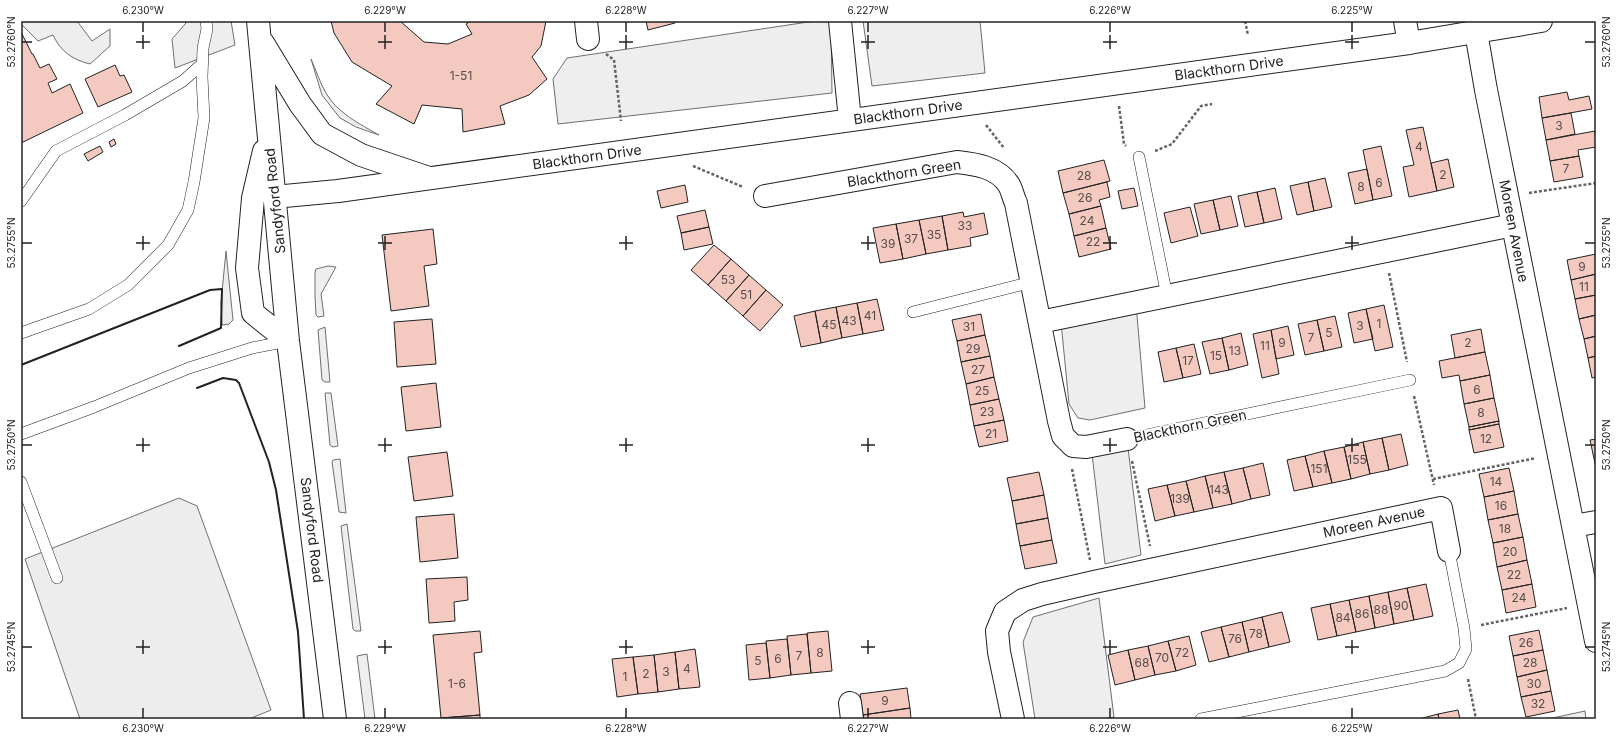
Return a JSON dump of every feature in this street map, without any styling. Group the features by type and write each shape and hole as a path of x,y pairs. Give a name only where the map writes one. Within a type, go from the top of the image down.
{"street":[{"path":"840,21 850,120"},
{"path":"1404,21 1409,43"},
{"name":"Blackthorn Drive","path":"274,197 338,191 1115,84 1409,43 1541,21"},
{"path":"259,30 300,104 322,134 361,154 429,178"},
{"name":"Sandyford Road","path":"259,30 288,341 336,719"},
{"name":"Moreen Avenue","path":"1476,32 1486,90 1596,641"},
{"name":"Sandyford Road","path":"268,132 253,198 247,268 253,313 288,341"},
{"name":"Blackthorn Green","path":"765,196 957,162 977,164 996,172 1009,184 1016,202 1059,421 1064,436 1073,446 1086,447 1127,439"},
{"path":"1040,322 1513,225"},
{"name":"Moreen Avenue","path":"1013,719 999,652 997,631 1005,612 1023,600 1094,582 1441,508 1449,551"},
{"path":"1573,526 1596,522"}],"lane":[{"path":"21,333 89,309 128,285 168,245 188,210 194,182 204,118 203,48 207,29 206,21"},
{"path":"21,200 56,151 184,82 203,62"},
{"path":"1139,157 1167,296"},
{"path":"913,312 1032,282"},
{"path":"21,434 94,407 189,368 252,348 288,341"},
{"name":"Blackthorn Green","path":"1127,439 1410,380"},
{"path":"21,482 57,578"},
{"name":"Moreen Avenue","path":"1449,551 1464,628 1466,649 1459,663"},
{"path":"1201,719 1445,671 1459,663"}],"path":[{"path":"1245,21 1248,35"},
{"path":"587,30 614,60 621,121"},
{"path":"1115,84 1124,144 1139,157 1172,144 1201,106 1212,104"},
{"path":"970,104 1006,152"},
{"path":"686,163 765,196"},
{"path":"1507,196 1596,183"},
{"path":"1127,439 1155,569"},
{"path":"1073,446 1071,462 1094,582"},
{"path":"1433,479 1558,454"},
{"path":"1464,628 1589,604"},
{"path":"1459,663 1468,680 1476,719"}],"shaded area":[{"path":"21,21 77,21 92,41 110,29 110,46 90,64 78,60 68,54 59,46 53,35 38,41 21,24"},
{"path":"185,21 231,21 235,45 175,68 172,39 186,23"},
{"path":"815,21 831,21 832,93 558,124 553,79 567,58"},
{"path":"863,21 980,21 985,73 872,86"},
{"path":"311,59 324,89 336,106 357,122 379,135 356,127 340,118 322,95"},
{"path":"226,251 233,320 229,324 222,325 221,302"},
{"path":"328,266 336,267 321,294 324,316 318,317 316,315 315,272 316,269"},
{"path":"1136,304 1145,408 1090,420 1078,418 1069,404 1061,322"},
{"path":"325,327 330,382 325,382 322,380 318,330"},
{"path":"325,393 331,393 338,446 333,447 330,445"},
{"path":"1128,448 1141,555 1105,564 1092,454"},
{"path":"340,459 346,513 339,512 332,462 333,460"},
{"path":"179,498 197,506 271,710 249,719 80,719 25,559"},
{"path":"347,524 361,631 355,631 353,629 341,526"},
{"path":"1099,598 1114,717 1102,719 1035,719 1023,642 1033,617"},
{"path":"367,654 375,719 365,719 357,656"},
{"path":"1585,711 1586,719 1548,719"}],"building":[{"path":"331,21 400,21 424,42 448,44 472,34 466,24 471,21 546,21 541,46 532,57 547,79 529,95 500,106 505,124 463,132 462,109 422,105 414,124 376,104 392,86 352,62 334,33"},
{"path":"646,21 675,21 675,23 648,30"},
{"path":"21,32 40,68 49,64 57,79 48,83 52,93 70,84 83,113 21,143"},
{"path":"115,65 120,76 124,75 132,92 98,107 85,79"},
{"path":"1567,92 1569,100 1589,96 1592,109 1542,118 1539,97"},
{"path":"1571,113 1575,134 1546,140 1542,118"},
{"path":"1423,127 1437,191 1409,197 1403,167 1414,165 1406,130"},
{"path":"1595,131 1596,147 1578,150 1579,156 1550,161 1546,140"},
{"path":"114,139 116,144 111,147 109,142"},
{"path":"100,146 103,152 88,161 84,154"},
{"path":"1381,146 1392,196 1373,200 1363,150"},
{"path":"1579,156 1583,177 1554,182 1550,161"},
{"path":"1448,159 1454,187 1437,191 1431,163"},
{"path":"1104,160 1110,181 1063,193 1058,171"},
{"path":"1367,169 1373,200 1355,204 1348,173"},
{"path":"1325,178 1332,207 1314,211 1308,182"},
{"path":"1107,182 1110,197 1099,200 1101,206 1069,214 1063,193"},
{"path":"1308,182 1314,211 1297,215 1290,186"},
{"path":"685,185 688,202 661,208 657,191"},
{"path":"1134,188 1138,206 1122,209 1118,191"},
{"path":"1275,188 1282,219 1264,223 1257,192"},
{"path":"1257,192 1264,223 1245,227 1238,196"},
{"path":"1231,196 1238,226 1220,230 1213,200"},
{"path":"1213,200 1220,230 1201,234 1194,204"},
{"path":"1101,206 1106,228 1074,236 1069,214"},
{"path":"1190,207 1198,236 1171,243 1164,213"},
{"path":"705,210 709,227 681,233 677,216"},
{"path":"963,212 964,217 984,213 988,234 970,238 971,246 948,250 942,216"},
{"path":"942,216 948,250 926,254 919,220"},
{"path":"919,220 926,254 903,259 896,224"},
{"path":"896,224 903,259 880,263 873,228"},
{"path":"709,227 713,244 684,250 681,233"},
{"path":"1106,228 1111,249 1079,257 1074,236"},
{"path":"433,229 437,264 424,266 429,306 391,311 382,235"},
{"path":"714,245 731,259 708,285 691,270"},
{"path":"1596,254 1596,274 1571,280 1567,260"},
{"path":"731,259 749,275 726,301 708,285"},
{"path":"1596,274 1596,295 1575,299 1571,280"},
{"path":"749,275 766,290 743,316 726,301"},
{"path":"766,290 783,305 760,331 743,316"},
{"path":"1596,295 1596,315 1579,319 1575,299"},
{"path":"877,299 884,330 863,334 857,303"},
{"path":"857,303 863,334 842,338 836,307"},
{"path":"1384,305 1393,347 1375,351 1366,309"},
{"path":"836,307 842,338 821,343 815,311"},
{"path":"1366,309 1373,339 1354,343 1348,313"},
{"path":"815,311 821,343 801,347 794,316"},
{"path":"981,314 985,335 957,341 952,320"},
{"path":"1596,315 1596,336 1584,339 1579,319"},
{"path":"1335,316 1342,347 1324,351 1317,320"},
{"path":"432,319 436,364 397,367 394,322"},
{"path":"1317,320 1324,351 1305,355 1298,324"},
{"path":"1288,326 1294,355 1276,359 1271,330"},
{"path":"1481,329 1485,352 1455,358 1451,335"},
{"path":"1271,330 1279,374 1262,378 1253,334"},
{"path":"1241,333 1248,365 1229,370 1222,338"},
{"path":"985,335 990,356 961,362 957,341"},
{"path":"1596,336 1596,356 1588,358 1584,339"},
{"path":"1222,338 1229,370 1210,374 1202,342"},
{"path":"1194,344 1201,374 1183,378 1176,348"},
{"path":"1176,348 1183,378 1164,382 1158,352"},
{"path":"1485,352 1490,375 1460,381 1459,375 1442,378 1439,361"},
{"path":"990,356 994,377 966,384 961,362"},
{"path":"1596,356 1596,377 1592,378 1588,358"},
{"path":"1490,375 1494,398 1464,404 1460,381"},
{"path":"994,377 999,399 970,405 966,384"},
{"path":"436,383 441,427 406,431 401,387"},
{"path":"1494,398 1499,421 1469,427 1464,404"},
{"path":"999,399 1004,420 974,426 970,405"},
{"path":"1004,420 1008,441 979,447 974,426"},
{"path":"1499,421 1499,424 1469,430 1469,427"},
{"path":"1499,424 1504,447 1474,453 1469,430"},
{"path":"1401,434 1408,465 1389,470 1382,438"},
{"path":"1382,438 1389,470 1370,474 1363,442"},
{"path":"1596,439 1596,468 1590,440"},
{"path":"1363,442 1370,474 1351,479 1344,447"},
{"path":"1344,447 1351,479 1332,483 1324,451"},
{"path":"1324,451 1332,483 1313,487 1305,456"},
{"path":"447,452 453,496 414,501 408,457"},
{"path":"1305,456 1313,487 1294,491 1287,460"},
{"path":"1263,463 1270,495 1251,499 1243,468"},
{"path":"1243,468 1251,499 1232,504 1224,472"},
{"path":"1509,468 1514,491 1484,497 1479,474"},
{"path":"1039,472 1044,495 1012,501 1007,478"},
{"path":"1224,472 1232,504 1213,508 1205,476"},
{"path":"1205,476 1213,508 1194,512 1186,481"},
{"path":"1186,481 1194,512 1175,516 1167,485"},
{"path":"1167,485 1175,516 1155,521 1148,489"},
{"path":"1514,491 1518,514 1488,520 1484,497"},
{"path":"1044,495 1048,518 1016,524 1012,501"},
{"path":"454,514 458,558 420,562 416,517"},
{"path":"1518,514 1523,537 1493,543 1488,520"},
{"path":"1048,518 1052,540 1020,546 1016,524"},
{"path":"1523,537 1527,560 1497,567 1493,543"},
{"path":"1052,540 1057,563 1025,569 1020,546"},
{"path":"1527,560 1532,584 1502,590 1497,567"},
{"path":"467,577 468,600 454,602 455,621 429,623 426,579"},
{"path":"1426,584 1433,616 1414,620 1407,588"},
{"path":"1532,584 1536,607 1506,613 1502,590"},
{"path":"1407,588 1414,620 1394,624 1388,592"},
{"path":"1388,592 1394,624 1375,628 1369,596"},
{"path":"1369,596 1375,628 1356,632 1349,600"},
{"path":"1349,600 1356,632 1337,636 1330,604"},
{"path":"1330,604 1337,636 1318,640 1311,608"},
{"path":"1282,612 1290,642 1269,647 1262,617"},
{"path":"1262,617 1269,647 1249,652 1242,622"},
{"path":"1242,622 1249,652 1229,657 1221,627"},
{"path":"1221,627 1229,657 1209,662 1201,632"},
{"path":"1539,630 1543,650 1513,656 1509,636"},
{"path":"480,631 482,652 474,653 480,715 441,718 433,635"},
{"path":"828,631 832,671 811,673 807,633"},
{"path":"807,634 811,673 791,675 787,636"},
{"path":"1189,636 1196,665 1176,671 1168,641"},
{"path":"787,639 791,675 770,678 766,641"},
{"path":"1168,641 1176,671 1155,675 1148,646"},
{"path":"766,643 770,678 749,680 746,645"},
{"path":"1148,646 1155,675 1135,680 1128,650"},
{"path":"695,649 700,687 679,689 675,652"},
{"path":"1128,650 1135,680 1115,685 1108,655"},
{"path":"1543,650 1547,670 1517,677 1513,656"},
{"path":"675,652 679,689 658,692 654,655"},
{"path":"654,655 658,692 638,694 633,657"},
{"path":"633,657 638,694 617,697 612,659"},
{"path":"1547,670 1551,691 1521,697 1517,677"},
{"path":"907,688 910,708 863,715 860,694"},
{"path":"1551,691 1555,711 1526,717 1521,697"},
{"path":"910,708 911,719 864,719 863,715"},
{"path":"1458,710 1460,719 1439,719 1438,714"},
{"path":"1438,714 1439,719 1419,719"},
{"path":"480,715 480,719 441,719 441,718"}],"wall":[{"path":"21,365 210,290 222,289 221,328 179,346"},
{"path":"197,388 223,378 236,380 239,383 269,462 276,490 298,632 304,719"}]}
